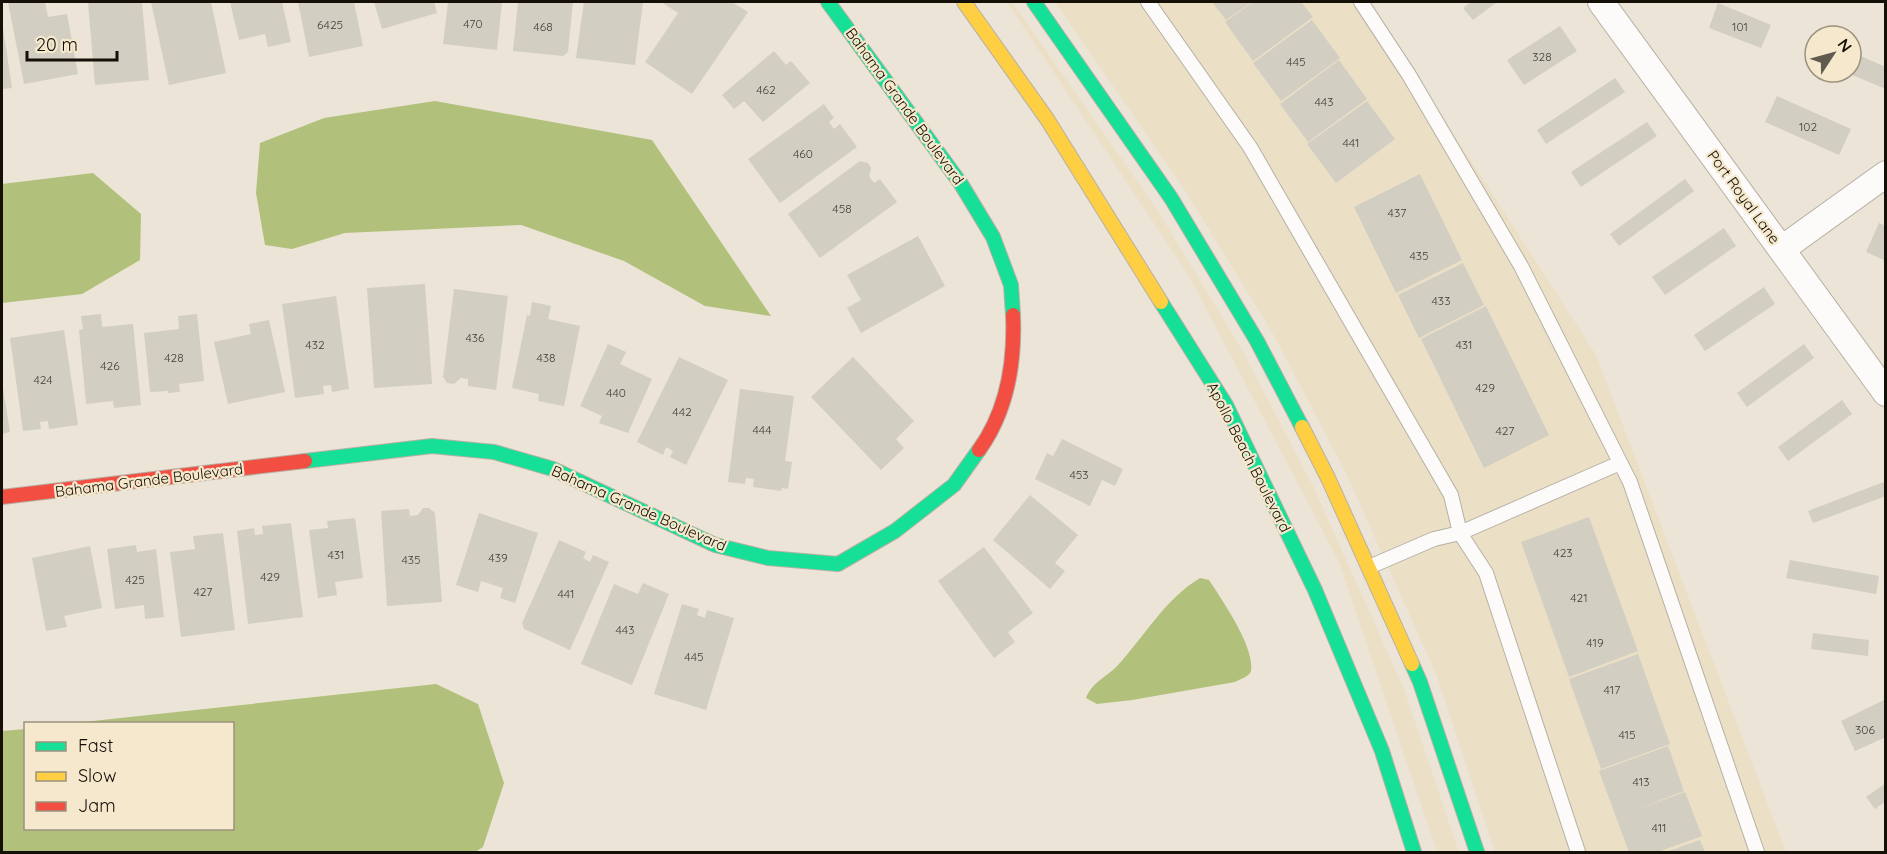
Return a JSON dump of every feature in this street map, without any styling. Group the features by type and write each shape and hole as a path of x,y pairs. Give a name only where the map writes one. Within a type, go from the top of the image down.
{"main road":[{"name":"Bahama Grande Boulevard","path":"2,497 432,446 494,452 553,469 715,545 768,558 838,564 895,531 954,484 988,436 1007,391 1014,341 1011,285 993,237 961,184 828,2"},
{"name":"Apollo Beach Boulevard","path":"964,2 1047,119 1226,405 1320,601 1382,751 1414,852"},
{"path":"1034,2 1171,198 1257,341 1328,478 1420,682 1477,852"}],"street":[{"name":"Port Royal Lane","path":"1613,6 1782,249 1886,393"},
{"path":"1782,249 1886,174"}],"lane":[{"path":"1149,2 1250,147 1451,495 1460,533 1485,573 1578,852"},
{"path":"1361,2 1409,75 1521,266 1630,482 1756,852"},
{"path":"1369,567 1434,539 1460,533 1620,463"}],"shaded area":[{"path":"1007,2 1012,2 1156,208 1242,350 1313,486 1404,689 1459,852 1437,852 1339,562 1189,276"},
{"path":"1055,2 1369,2 1596,355 1786,852 1495,852 1436,674 1344,469 1272,332 1184,189"},
{"path":"435,101 652,140 771,316 705,306 624,261 521,225 345,233 292,249 265,245 256,193 260,143 324,118"},
{"path":"93,173 141,214 140,260 82,294 2,303 2,184"},
{"path":"1200,578 1209,580 1243,637 1251,661 1251,671 1248,675 1235,682 1132,700 1097,704 1086,698 1096,684 1118,665 1166,607"},
{"path":"436,684 478,704 504,783 483,847 475,852 2,852 2,731 24,729 24,830 234,830 234,722 83,722"}],"building":[{"path":"8,2 45,2 48,17 67,14 78,74 24,84"},
{"path":"88,2 142,2 149,80 95,85"},
{"path":"151,2 211,2 226,73 169,85"},
{"path":"230,2 282,2 291,42 268,47 265,34 239,40"},
{"path":"298,2 354,2 363,46 309,57"},
{"path":"374,2 434,2 437,13 382,29"},
{"path":"448,2 502,2 497,50 443,44"},
{"path":"518,2 573,2 568,52 563,56 513,51"},
{"path":"584,2 643,2 635,65 576,58"},
{"path":"661,2 732,2 748,12 692,94 645,62 678,13"},
{"path":"1212,2 1252,2 1226,20"},
{"path":"1253,2 1301,2 1313,17 1253,61 1225,22"},
{"path":"1471,2 1497,2 1473,20 1463,8"},
{"path":"1718,3 1771,25 1761,48 1709,28"},
{"path":"1312,20 1340,58 1281,101 1253,63"},
{"path":"2,21 12,88 2,89"},
{"path":"1560,26 1577,51 1524,85 1507,60"},
{"path":"774,51 786,65 791,61 810,83 763,122 744,101 734,109 722,95"},
{"path":"1863,57 1886,67 1886,89 1863,79"},
{"path":"1339,60 1367,99 1308,142 1280,104"},
{"path":"1615,78 1625,92 1546,144 1537,130"},
{"path":"1777,96 1851,129 1839,155 1765,122"},
{"path":"1367,101 1395,139 1336,183 1307,144"},
{"path":"824,104 834,118 829,122 834,129 840,124 857,147 780,203 748,159"},
{"path":"1647,122 1657,136 1581,187 1571,172"},
{"path":"860,161 868,163 871,168 869,176 874,183 880,179 897,202 820,258 788,214"},
{"path":"1420,174 1462,260 1396,293 1354,207"},
{"path":"1685,179 1694,191 1619,246 1610,234"},
{"path":"1879,223 1886,226 1886,261 1866,252"},
{"path":"1724,228 1736,246 1665,295 1652,277"},
{"path":"918,236 945,286 861,333 847,308 861,300 847,275"},
{"path":"1463,263 1484,305 1419,338 1398,295"},
{"path":"425,284 432,384 374,388 367,288"},
{"path":"1764,287 1775,304 1705,351 1694,335"},
{"path":"454,289 508,296 496,390 468,386 468,379 461,378 454,384 447,383 443,377"},
{"path":"336,296 349,389 332,392 331,385 323,386 324,394 295,398 282,304"},
{"path":"532,302 551,306 548,319 580,326 564,406 538,401 539,394 512,388 527,315 530,316"},
{"path":"1486,306 1549,435 1484,468 1421,339"},
{"path":"101,314 102,327 133,324 141,405 114,408 113,401 86,404 79,330 83,329 81,316"},
{"path":"197,314 204,381 179,384 180,392 150,392 144,333 179,329 178,316"},
{"path":"269,320 285,392 228,404 214,342 251,334 249,324"},
{"path":"64,330 78,425 49,429 48,421 40,422 41,429 23,431 10,338"},
{"path":"608,344 626,352 620,364 652,379 628,433 599,423 602,416 580,406"},
{"path":"1804,344 1814,358 1747,407 1737,393"},
{"path":"679,357 728,380 686,465 670,457 673,451 666,447 663,455 637,442"},
{"path":"853,357 914,421 896,439 904,448 881,470 811,397"},
{"path":"2,382 10,432 2,434"},
{"path":"740,389 794,396 785,461 792,462 788,489 782,488 781,491 753,487 754,479 746,478 745,484 728,482"},
{"path":"1842,400 1852,414 1788,461 1778,447"},
{"path":"1062,439 1123,469 1115,486 1102,480 1090,506 1035,479 1047,453 1053,456"},
{"path":"1886,481 1886,496 1813,523 1808,511"},
{"path":"1030,495 1078,535 1055,563 1065,571 1050,589 993,540"},
{"path":"423,508 429,508 435,513 442,602 387,606 381,511 409,509 410,516 418,515"},
{"path":"479,513 538,533 515,603 500,598 503,588 481,581 478,592 456,585"},
{"path":"1589,517 1638,651 1569,677 1521,542"},
{"path":"355,518 363,578 335,582 337,595 318,598 309,530 328,528 327,521"},
{"path":"291,523 303,617 248,624 237,531 254,528 255,535 263,534 262,526"},
{"path":"223,533 235,630 181,637 170,552 195,549 193,536"},
{"path":"559,540 586,552 583,558 590,562 593,555 609,562 570,650 524,629 522,623"},
{"path":"136,545 137,552 156,549 164,617 145,619 144,605 115,609 107,549"},
{"path":"90,546 102,608 64,616 67,627 46,631 32,558"},
{"path":"984,547 1033,613 1008,632 1015,642 994,658 938,581"},
{"path":"1790,560 1879,576 1876,594 1786,578"},
{"path":"643,583 669,594 632,685 581,664 614,584 638,594"},
{"path":"682,604 699,609 697,615 705,618 707,610 734,618 706,710 654,694"},
{"path":"1813,633 1869,640 1868,656 1811,649"},
{"path":"1638,654 1670,744 1601,769 1569,679"},
{"path":"1886,699 1886,737 1855,751 1841,721"},
{"path":"1668,746 1684,791 1633,811 1685,792 1702,836 1658,852 1629,852 1599,771"},
{"path":"1886,783 1886,801 1875,809 1866,797"},
{"path":"1700,840 1705,852 1666,852"}],"traffic: fast":[{"path":"828,2 961,184 993,237 1011,285 1013,315"},
{"path":"1034,2 1171,198 1257,341 1302,427"},
{"path":"1161,302 1226,405 1315,590 1382,751 1414,852"},
{"path":"305,461 432,446 494,452 553,469 715,545 768,558 838,564 895,531 954,485 979,450"},
{"path":"1412,664 1477,852"}],"traffic: slow":[{"path":"964,2 1047,119 1161,302"},
{"path":"1302,427 1328,478 1412,664"}],"traffic: jam":[{"path":"979,450 989,435 1003,403 1011,368 1013,315"},
{"path":"2,497 305,461"}]}
